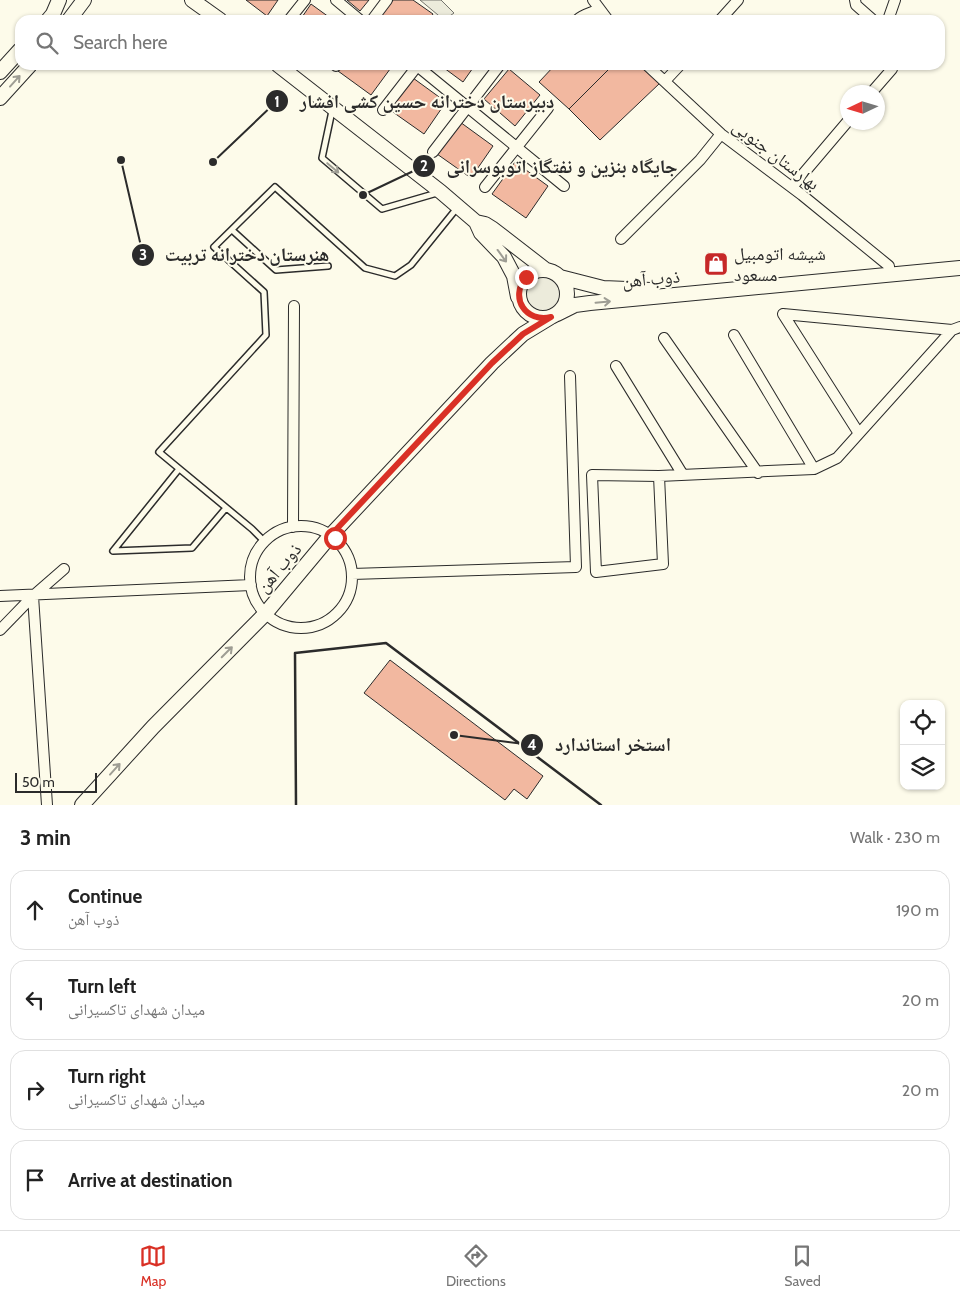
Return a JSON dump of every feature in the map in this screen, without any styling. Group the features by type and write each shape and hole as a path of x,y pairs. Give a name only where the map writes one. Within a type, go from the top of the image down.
{"main road":[{"path":"52,15 59,0"},
{"path":"73,15 84,0"},
{"path":"192,0 213,15"},
{"path":"0,72 15,56"},
{"path":"0,98 25,70"},
{"path":"284,70 441,192 476,222 493,229 546,270 560,277 566,288 567,296 565,303 554,316 544,319 529,315 523,309 514,276 507,262 481,233 476,222"},
{"name":"ذوب آهن","path":"82,805 153,727 265,614 331,535 492,363 523,334 575,305 889,271 960,259"},
{"name":"ذوب آهن","path":"560,277 602,288 648,290 889,271 960,268"},
{"path":"518,296 519,289 526,277 538,270 546,270"}],"street":[{"path":"293,15 305,0"},
{"path":"336,0 354,15"},
{"path":"376,15 387,0"},
{"path":"724,15 738,0"},
{"path":"855,0 856,5 867,15"},
{"path":"890,15 896,0"},
{"path":"589,15 597,3 605,15"},
{"path":"383,110 413,70"},
{"path":"423,70 564,186"},
{"path":"433,152 496,70"},
{"name":"بهارستان جنوبی","path":"653,70 721,134 792,187 889,271"},
{"path":"665,81 675,70"},
{"path":"878,85 891,70"},
{"path":"486,187 548,108"},
{"path":"792,187 840,130"},
{"path":"621,239 700,160 721,134"},
{"path":"293,527 294,306"},
{"path":"858,432 782,314 956,328"},
{"path":"660,476 663,564 596,572 592,475 660,476 814,469 837,458 858,432 956,328"},
{"path":"734,335 814,469"},
{"path":"664,338 758,473"},
{"path":"616,366 682,475"},
{"path":"352,574 576,567 570,376"},
{"path":"293,527 308,527 326,531 331,535 344,549 352,574 348,596 340,611 327,621 312,627 296,628 280,624 265,614 256,601 251,585 251,567 257,551 264,542 283,529 293,527"},
{"path":"0,630 33,596 64,569"},
{"path":"0,596 251,585"},
{"path":"33,596 48,805"}],"lane":[{"path":"333,108 322,158 382,209 441,192"},
{"path":"264,542 159,452 266,335 264,292 214,247 275,187 365,268 395,276 411,266 458,207"},
{"path":"232,230 276,270 328,266"},
{"path":"179,469 113,552 192,548 226,508"}],"shaded area":[{"path":"420,0 441,0 454,13 451,15 438,15"},
{"path":"546,274 554,277 560,283 563,295 560,307 554,313 538,316 530,313 524,307 521,291 524,283 530,277"}],"building":[{"path":"246,0 278,0 268,15"},
{"path":"347,0 369,0 360,11"},
{"path":"393,0 413,0 433,14 432,15 382,15"},
{"path":"311,4 326,15 303,15"},
{"path":"339,70 389,70 371,95"},
{"path":"447,70 471,70 463,82"},
{"path":"508,70 540,95 515,126 484,99"},
{"path":"550,70 608,70 569,109 539,82"},
{"path":"608,70 648,70 660,83 600,140 569,109"},
{"path":"413,78 446,102 424,134 390,110"},
{"path":"460,122 493,146 471,178 437,154"},
{"path":"515,162 548,186 526,218 492,194"},
{"path":"390,660 543,776 527,799 514,789 505,800 364,693"}],"wall":[{"path":"296,805 295,653 386,643 601,805"}],"place":[{"name":"هنرستان دخترانه تربیت","path":"121,160"},
{"name":"دبیرستان دخترانه حسین کشی افشار","path":"213,162"},
{"name":"جایگاه بنزین و نفتگاز اتوبوسرانی","path":"363,195"},
{"name":"شیشه اتومبیل مسعود","path":"716,264"},
{"name":"استخر استاندارد","path":"454,735"}],"route":[{"path":"335,538 331,535 463,397 492,363 523,334 551,317 544,319 536,318 529,315 523,309 518,296 521,282 526,277"}]}
